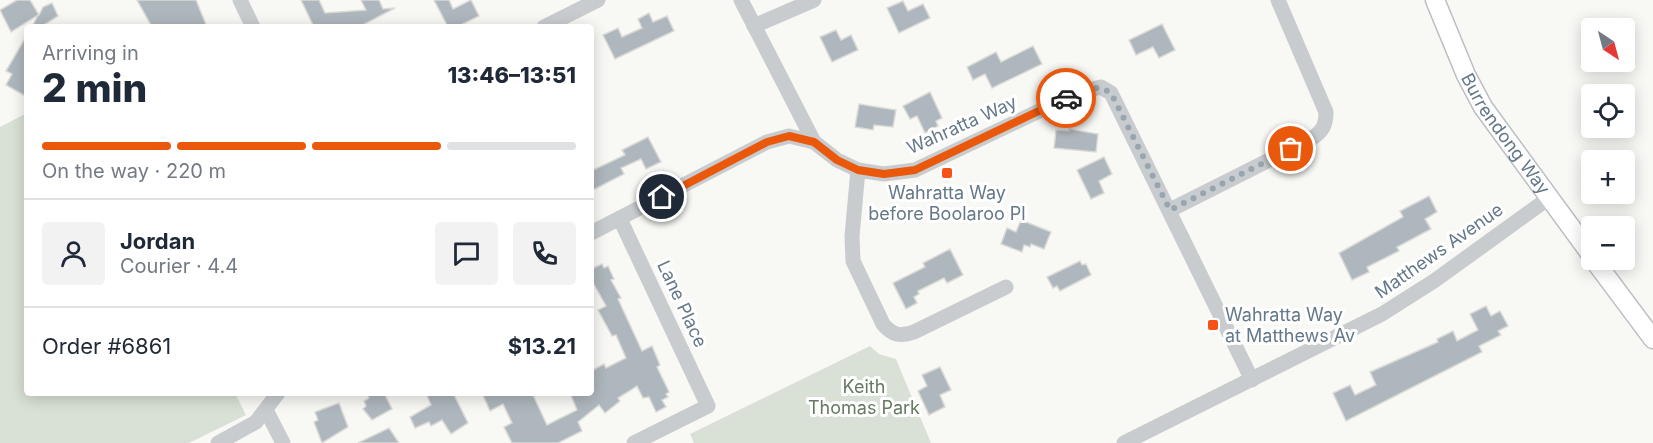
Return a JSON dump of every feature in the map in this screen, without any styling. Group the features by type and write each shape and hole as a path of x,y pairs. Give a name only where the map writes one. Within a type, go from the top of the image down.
{"main road":[{"name":"Burrendong Way","path":"1435,0 1466,75 1483,107 1581,242"},
{"name":"Burrendong Way","path":"1602,270 1653,339"}],"street":[{"path":"240,0 252,24"},
{"path":"550,24 598,0"},
{"name":"Wahratta Way","path":"741,0 814,142 837,160 858,170 884,174 915,170 1077,93 1101,87 1111,93 1252,380"},
{"path":"754,26 814,0"},
{"path":"1170,210 1321,133 1326,123 1326,112 1278,0"},
{"path":"594,232 779,137 789,136 814,142"},
{"path":"858,170 852,236 853,261 883,324 890,332 904,335 914,332 1006,287"},
{"name":"Matthews Avenue","path":"1124,443 1400,304 1549,198"},
{"name":"Lane Place","path":"620,219 708,406 634,443"},
{"path":"218,443 243,431 266,410 276,396"},
{"path":"266,410 283,443"}],"green space":[{"path":"24,115 24,396 236,396 246,415 189,443 0,443 0,127"},
{"name":"Keith Thomas Park","path":"870,346 879,354 896,359 931,443 694,443 690,434"}],"building":[{"path":"17,0 30,0 39,15 43,7 52,3 58,16 46,24 34,24 38,15 11,32 0,10"},
{"path":"137,0 196,0 206,24 150,24"},
{"path":"301,0 319,0 325,13 366,10 361,0 379,0 383,9 395,8 365,24 313,24"},
{"path":"434,0 449,0 453,9 471,0 479,16 463,24 446,24"},
{"path":"903,1 908,11 923,4 930,18 899,33 887,8"},
{"path":"649,13 653,22 667,16 674,31 615,59 603,35 618,28 622,37 642,28 638,19"},
{"path":"1162,24 1175,50 1159,58 1153,47 1136,55 1129,40"},
{"path":"836,30 841,40 851,35 858,50 832,62 820,37"},
{"path":"24,40 24,95 6,85 12,74 6,71"},
{"path":"1033,46 1042,64 992,88 985,74 973,80 967,67 996,52 1001,62"},
{"path":"930,92 942,118 936,121 938,126 925,133 917,116 910,119 903,106"},
{"path":"859,104 896,110 893,127 874,125 873,130 855,127"},
{"path":"1069,129 1098,134 1096,152 1054,148 1056,130 1069,131"},
{"path":"648,137 661,162 646,169 641,159 621,168 624,174 594,189 594,170 625,155 622,150"},
{"path":"1104,157 1112,174 1099,181 1104,193 1091,199 1077,170"},
{"path":"1429,196 1437,212 1425,219 1431,229 1397,247 1399,251 1367,267 1369,272 1352,280 1339,253 1403,217 1400,211"},
{"path":"1021,220 1051,232 1044,249 1031,244 1030,247 1024,245 1022,252 1001,244 1007,228 1016,232"},
{"path":"950,249 963,275 947,283 944,278 918,291 919,294 914,297 917,303 906,309 893,283 925,267 923,263"},
{"path":"1080,261 1082,265 1086,264 1091,275 1060,291 1057,286 1053,288 1047,277"},
{"path":"602,264 604,268 608,266 614,279 611,280 621,298 618,299 642,351 652,346 660,365 657,367 669,392 666,394 668,397 662,400 666,407 656,412 649,397 643,398 637,386 618,398 620,401 605,413 599,405 578,422 582,431 558,443 512,443 504,427 512,423 503,404 490,411 483,396 533,396 547,425 577,410 571,396 594,396 594,369 604,364 606,368 626,358 616,335 612,336 598,310 606,306 594,284 594,268"},
{"path":"1486,306 1491,316 1500,311 1508,326 1498,331 1501,335 1479,346 1482,352 1346,421 1333,393 1350,385 1355,395 1376,385 1370,372 1438,342 1437,339 1453,331 1457,341 1478,330 1470,314"},
{"path":"940,367 951,390 940,395 945,407 929,415 918,391 927,386 922,375"},
{"path":"368,396 386,396 392,409 372,420 363,409 366,406 364,401 369,398"},
{"path":"427,396 454,396 468,423 451,434 442,420 431,426 429,422 415,428 410,417 431,405"},
{"path":"339,403 348,427 322,443 314,422 318,420 315,412"},
{"path":"389,428 399,443 358,443"}],"way so far":[{"path":"1066,98 1089,88 1101,87 1111,93 1170,210 1291,149"}],"place":[{"name":"Wahratta Way before Boolaroo Pl","path":"947,173"},
{"name":"Wahratta Way at Matthews Av","path":"1213,325"}],"route":[{"path":"662,197 779,137 789,136 814,142 837,160 858,170 884,174 915,170 941,160 1066,98"}]}
